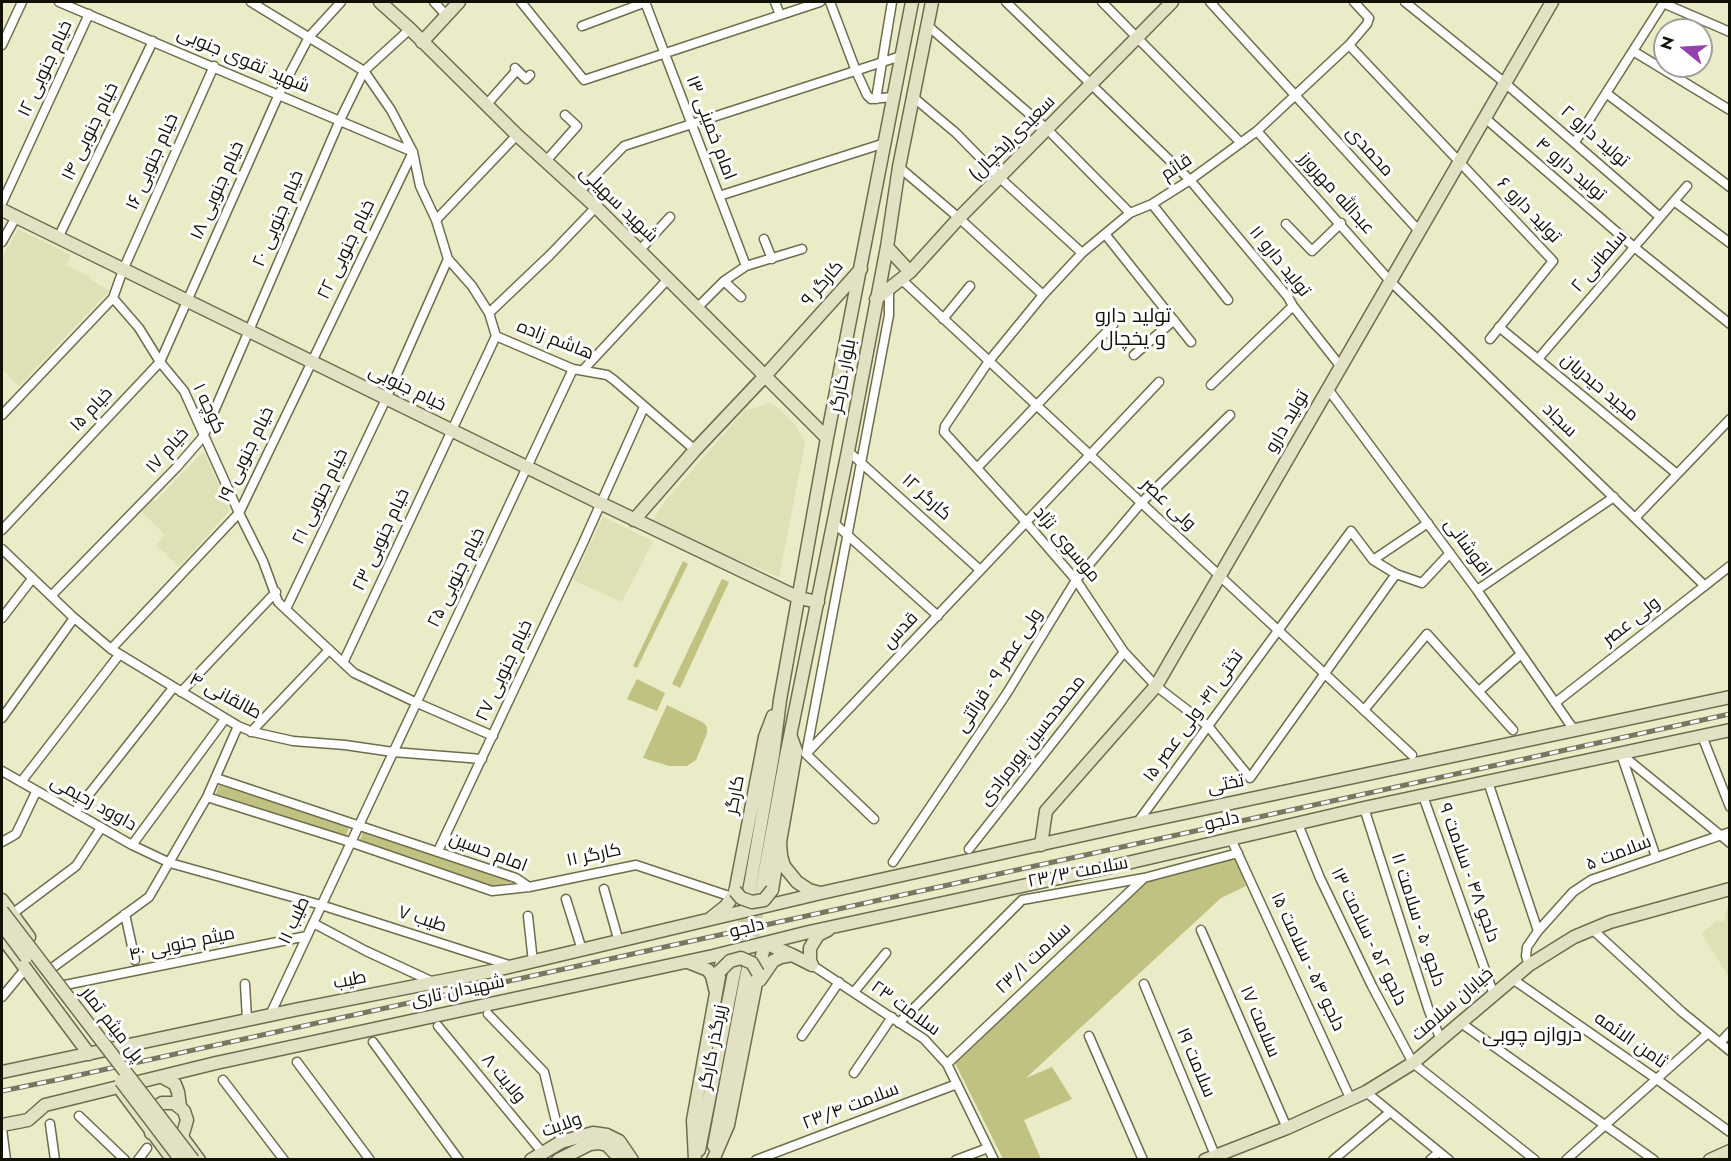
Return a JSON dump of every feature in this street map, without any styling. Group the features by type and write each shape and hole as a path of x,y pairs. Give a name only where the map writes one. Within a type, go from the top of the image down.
{"street":[{"path":"2,45 22,2"},
{"name":"شهید تقوی جنوبی","path":"59,2 413,152"},
{"path":"251,2 364,71 410,28"},
{"name":"خیام جنوبی ۱۸","path":"187,301 279,94 309,37 341,2"},
{"name":"شهید سهیلی","path":"380,2 410,28 517,135 596,207 827,438"},
{"path":"434,2 446,15"},
{"path":"422,42 459,2"},
{"path":"521,2 584,80 820,2"},
{"path":"582,26 645,2"},
{"name":"امام خمینی ۱۳","path":"645,2 746,266"},
{"path":"775,2 780,15"},
{"path":"830,2 867,95 871,99 893,97"},
{"path":"876,99 892,2"},
{"name":"بلوار کارگر","path":"912,2 827,438 780,700 754,898 796,754 791,735 834,524 887,246 899,167 932,2"},
{"name":"تولید دارو ۱۱","path":"1006,2 1190,180 1288,297 1341,367"},
{"path":"1102,2 1241,143"},
{"name":"سعیدی(یخچال)","path":"876,299 906,276 959,218 1172,2"},
{"name":"محمدی","path":"1210,2 1419,231"},
{"name":"قائم","path":"944,432 945,426 989,361 1043,295 1082,253 1131,213 1152,204 1190,180 1241,143 1349,45 1370,18 1354,2"},
{"name":"تولید دارو ۲","path":"1405,2 1575,142 1660,217"},
{"name":"تولید دارو","path":"1041,845 1046,811 1156,686 1552,2"},
{"path":"1575,142 1664,2 1730,32"},
{"name":"خیام جنوبی ۱۲","path":"2,203 89,14"},
{"path":"927,25 1047,130 1131,213"},
{"name":"خیام جنوبی ۱۴","path":"58,238 153,41"},
{"path":"1349,45 1459,163"},
{"path":"1633,51 1730,110"},
{"path":"579,192 624,146 901,56"},
{"name":"خیام جنوبی ۱۶","path":"113,298 123,270 214,66"},
{"path":"487,104 516,69 526,79 530,75"},
{"name":"خیام جنوبی ۲۰","path":"249,331 340,120 364,71"},
{"name":"هاشم زاده","path":"364,71 391,110 413,152 420,186 436,220 448,259 472,286 489,313 496,336 578,370 607,375 695,450"},
{"path":"1606,93 1730,187"},
{"path":"913,97 956,134 1082,253"},
{"path":"546,161 578,126 565,115"},
{"name":"تولید دارو ۴","path":"1485,118 1634,247 1730,324"},
{"name":"عبدالله مهرورز","path":"1257,130 1390,281"},
{"path":"436,220 517,135"},
{"path":"719,196 885,142"},
{"name":"خیام جنوبی ۲۲","path":"311,362 413,152"},
{"name":"تولید دارو ۶","path":"1459,163 1553,261 1490,339"},
{"path":"899,167 1043,295"},
{"name":"۲ سلطانی","path":"1538,359 1687,186"},
{"path":"1674,201 1730,243"},
{"path":"1152,204 1228,300"},
{"path":"489,313 596,207"},
{"name":"خیام جنوبی","path":"2,210 634,520 799,598 818,602"},
{"path":"2,242 16,217"},
{"path":"639,251 670,217"},
{"path":"1286,224 1312,250 1341,223"},
{"path":"1105,234 1191,342"},
{"path":"764,239 772,259"},
{"path":"887,246 906,276"},
{"path":"697,308 724,281 746,266 802,249"},
{"name":"خیام جنوبی ۲۱","path":"286,609 386,399 448,259"},
{"name":"کارگر ۹","path":"634,520 861,268"},
{"name":"ولی عصر","path":"906,276 943,319 1412,755"},
{"name":"خیام جنوبی ۲۵","path":"393,752 509,508 526,467 578,370 668,279"},
{"path":"724,281 741,297"},
{"name":"سجاد","path":"1390,281 1705,586"},
{"path":"943,319 970,286"},
{"path":"705,922 726,906 734,894 752,902 764,900 772,890 796,754 847,535 889,315 890,289"},
{"path":"2,416 113,298"},
{"name":"کوچه ۱","path":"113,298 139,328 160,362 184,391 203,437 263,561 278,602 354,673 493,736"},
{"name":"خیام ۱۵","path":"2,530 160,362 187,301"},
{"path":"1211,385 1293,306"},
{"path":"1134,355 1174,320"},
{"path":"977,468 1113,325"},
{"name":"مجید حیدریان","path":"1499,327 1677,474"},
{"name":"خیام ۱۷","path":"51,596 176,468 203,437 249,331"},
{"name":"خیام جنوبی ۲۳","path":"343,663 496,336"},
{"name":"خیام جنوبی ۱۹","path":"111,649 239,513 311,362"},
{"name":"قدس","path":"796,754 938,616 1025,521 1159,382"},
{"name":"اقوشانی","path":"1328,389 1450,553 1574,730"},
{"name":"خیام جنوبی ۲۷","path":"438,851 644,407"},
{"name":"ولی عصر ۹ - قرائتی","path":"893,862 1007,693 1076,580 1142,503 1230,415"},
{"path":"1635,518 1730,419"},
{"name":"موسوی نژاد","path":"944,432 1076,580 1124,652 1156,686 1208,726 1250,778 1325,674"},
{"name":"کارگر ۱۲","path":"848,451 980,570"},
{"path":"1476,590 1614,497"},
{"path":"1428,523 1373,560 1396,574 1422,583 1450,553"},
{"path":"834,524 938,616"},
{"name":"تختی ۴۱- ولی عصر ۱۵","path":"1137,824 1352,531 1373,560"},
{"name":"طالقانی ۴","path":"2,549 74,618 119,655 251,732 293,741 482,759"},
{"name":"ولی عصر","path":"1555,703 1730,566"},
{"path":"1325,674 1396,574"},
{"path":"2,618 33,579"},
{"path":"75,812 177,690 276,592"},
{"path":"2,718 74,618"},
{"path":"1364,710 1427,634 1513,730"},
{"path":"251,732 329,650"},
{"name":"محمدحسین پورمرادی","path":"969,849 1124,652"},
{"path":"1479,691 1521,654"},
{"path":"21,782 119,655"},
{"name":"تختی","path":"705,922 821,893 1730,697"},
{"name":"کارگر","path":"734,894 765,737 780,700"},
{"path":"132,845 225,718"},
{"path":"52,968 149,897 207,797 238,726"},
{"name":"دلجو","path":"723,953 1364,808 1730,730"},
{"path":"1702,736 1730,807"},
{"name":"طیب ۱۱","path":"270,1015 393,752"},
{"path":"796,754 874,819"},
{"path":"1620,754 1730,843"},
{"path":"1620,754 1656,857"},
{"name":"داوود رحیمی","path":"2,771 132,845 170,863 321,905"},
{"name":"امام حسین","path":"216,778 520,879 529,886"},
{"path":"1488,782 1538,932"},
{"path":"2,842 16,834 36,792"},
{"name":"دلجو ۴۸ - سلامت ۹","path":"1423,796 1494,995"},
{"name":"امام حسین","path":"207,797 350,842 492,891 529,886"},
{"name":"دلجو ۵۰ - سلامت ۱۱","path":"1364,808 1429,1011 1441,1040"},
{"name":"دلجو ۵۲ - سلامت ۱۳","path":"1298,824 1329,897 1372,986 1413,1063"},
{"path":"7,912 76,866 101,828"},
{"name":"سلامت ۵","path":"1529,964 1526,956 1527,947 1538,932 1573,892 1591,880 1730,832"},
{"name":"دلجو ۵۴ - سلامت ۱۵","path":"1231,838 1351,1100"},
{"path":"780,842 784,866 790,874 809,890 821,893"},
{"name":"سلامت ۲۳/۳","path":"854,1073 896,1020 1022,900 1144,878 1238,853"},
{"name":"کارگر ۱۱","path":"529,886 636,865 734,894"},
{"name":"سلامت ۲۳/۱","path":"947,1064 1144,878"},
{"path":"604,889 619,942"},
{"name":"خیابان سلامت","path":"1213,1158 1366,1092 1413,1063 1529,964 1574,937 1610,922 1730,889"},
{"path":"566,899 582,950"},
{"path":"2,900 7,912 112,1049"},
{"name":"طیب ۷","path":"321,905 513,966"},
{"name":"پل میثم تمار","path":"7,912 85,1021 193,1160"},
{"path":"125,914 135,960"},
{"path":"528,916 533,962"},
{"name":"طیب","path":"2,1072 533,962 705,922"},
{"path":"313,923 433,982"},
{"name":"پل میثم تمار","path":"2,925 181,1160"},
{"path":"812,965 810,948 814,939 839,925"},
{"path":"1592,929 1730,1051"},
{"name":"سلامت ۱۷","path":"1202,930 1287,1128"},
{"name":"میثم جنوبی ۴۰","path":"65,986 307,936"},
{"path":"2,937 89,1054"},
{"path":"747,970 765,943 812,965"},
{"path":"696,1160 693,1120 723,953"},
{"name":"شهیدان تاری","path":"2,1127 28,1120 45,1105 192,1069 723,953"},
{"path":"854,992 886,953"},
{"path":"712,1160 728,1125 754,992 773,961 792,955"},
{"path":"720,971 730,961 741,958 752,963 747,970"},
{"path":"687,961 708,970 715,984 716,994"},
{"name":"سلامت ۲۳","path":"812,965 924,1040 947,1064 994,1160"},
{"path":"2,997 26,968"},
{"path":"747,970 754,992"},
{"name":"زیرگذر کارگر","path":"710,1132 747,970"},
{"name":"ثامن الائمه","path":"1511,978 1730,1132"},
{"path":"802,1036 839,982"},
{"path":"245,984 247,1020"},
{"name":"سلامت ۱۹","path":"1144,984 1213,1158"},
{"path":"488,1014 544,1072 561,1142"},
{"path":"72,1030 83,1033 88,1029 90,1018"},
{"path":"1461,1023 1654,1160"},
{"name":"ولایت ۸","path":"438,1026 542,1152"},
{"path":"1720,1043 1730,1032"},
{"path":"1566,1160 1708,1033"},
{"path":"1089,1036 1143,1160"},
{"path":"373,1042 459,1160"},
{"path":"297,1062 370,1160"},
{"path":"1413,1063 1535,1160"},
{"path":"178,1092 192,1069"},
{"path":"162,1077 175,1084 187,1120 182,1137 199,1160"},
{"path":"223,1080 284,1160"},
{"name":"سلامت ۲۳/۴","path":"756,1160 957,1084"},
{"path":"119,1088 172,1160"},
{"path":"1366,1092 1449,1160"},
{"path":"151,1133 149,1119 151,1110 167,1102 174,1103 182,1109"},
{"path":"1333,1160 1389,1113"},
{"path":"79,1116 125,1160"},
{"path":"50,1124 55,1160"},
{"path":"2,1127 6,1160"},
{"path":"710,1132 712,1160"},
{"path":"696,1160 710,1132"},
{"name":"ولایت","path":"531,1160 561,1142 607,1135 615,1145"},
{"name":"ولایت","path":"558,1160 589,1138"},
{"path":"615,1145 621,1160"},
{"path":"615,1145 632,1160"},
{"path":"138,1160 147,1148"},
{"path":"956,1160 988,1148"},
{"path":"1710,1160 1730,1151"},
{"path":"1430,1160 1439,1152"}],"shaded area":[{"path":"18,229 71,255 66,265 92,278 91,280 109,291 19,386 2,370 2,258"},
{"path":"770,403 780,409 795,424 805,443 779,577 650,524 666,500 744,411"},
{"path":"202,453 205,454 230,510 179,567 156,545 165,535 141,511 152,500 156,501"},
{"path":"603,517 653,541 622,602 573,580"},
{"path":"683,561 688,564 637,668 633,666"},
{"path":"722,579 729,582 680,688 672,684"},
{"path":"637,679 665,693 657,711 627,699"},
{"path":"667,705 704,723 707,727 707,733 696,760 687,766 669,766 643,758"},
{"path":"219,785 349,827 346,836 216,794"},
{"path":"363,832 513,882 491,887 359,842"},
{"path":"1235,858 1246,886 1221,898 1026,1078 1052,1067 1072,1099 1024,1120 1041,1159 1003,1159 955,1063 1152,877"},
{"path":"1730,906 1729,977 1702,934 1716,921 1724,921 1727,907"}],"tunnel":[{"path":"737,958 748,901"},
{"path":"750,954 759,901"}],"railway":[{"path":"2,1091 1730,714"}],"district":[{"name":"تولید دارو و یخچال","path":"1133,328"},
{"name":"دروازه چوبی","path":"1532,1036"}]}
